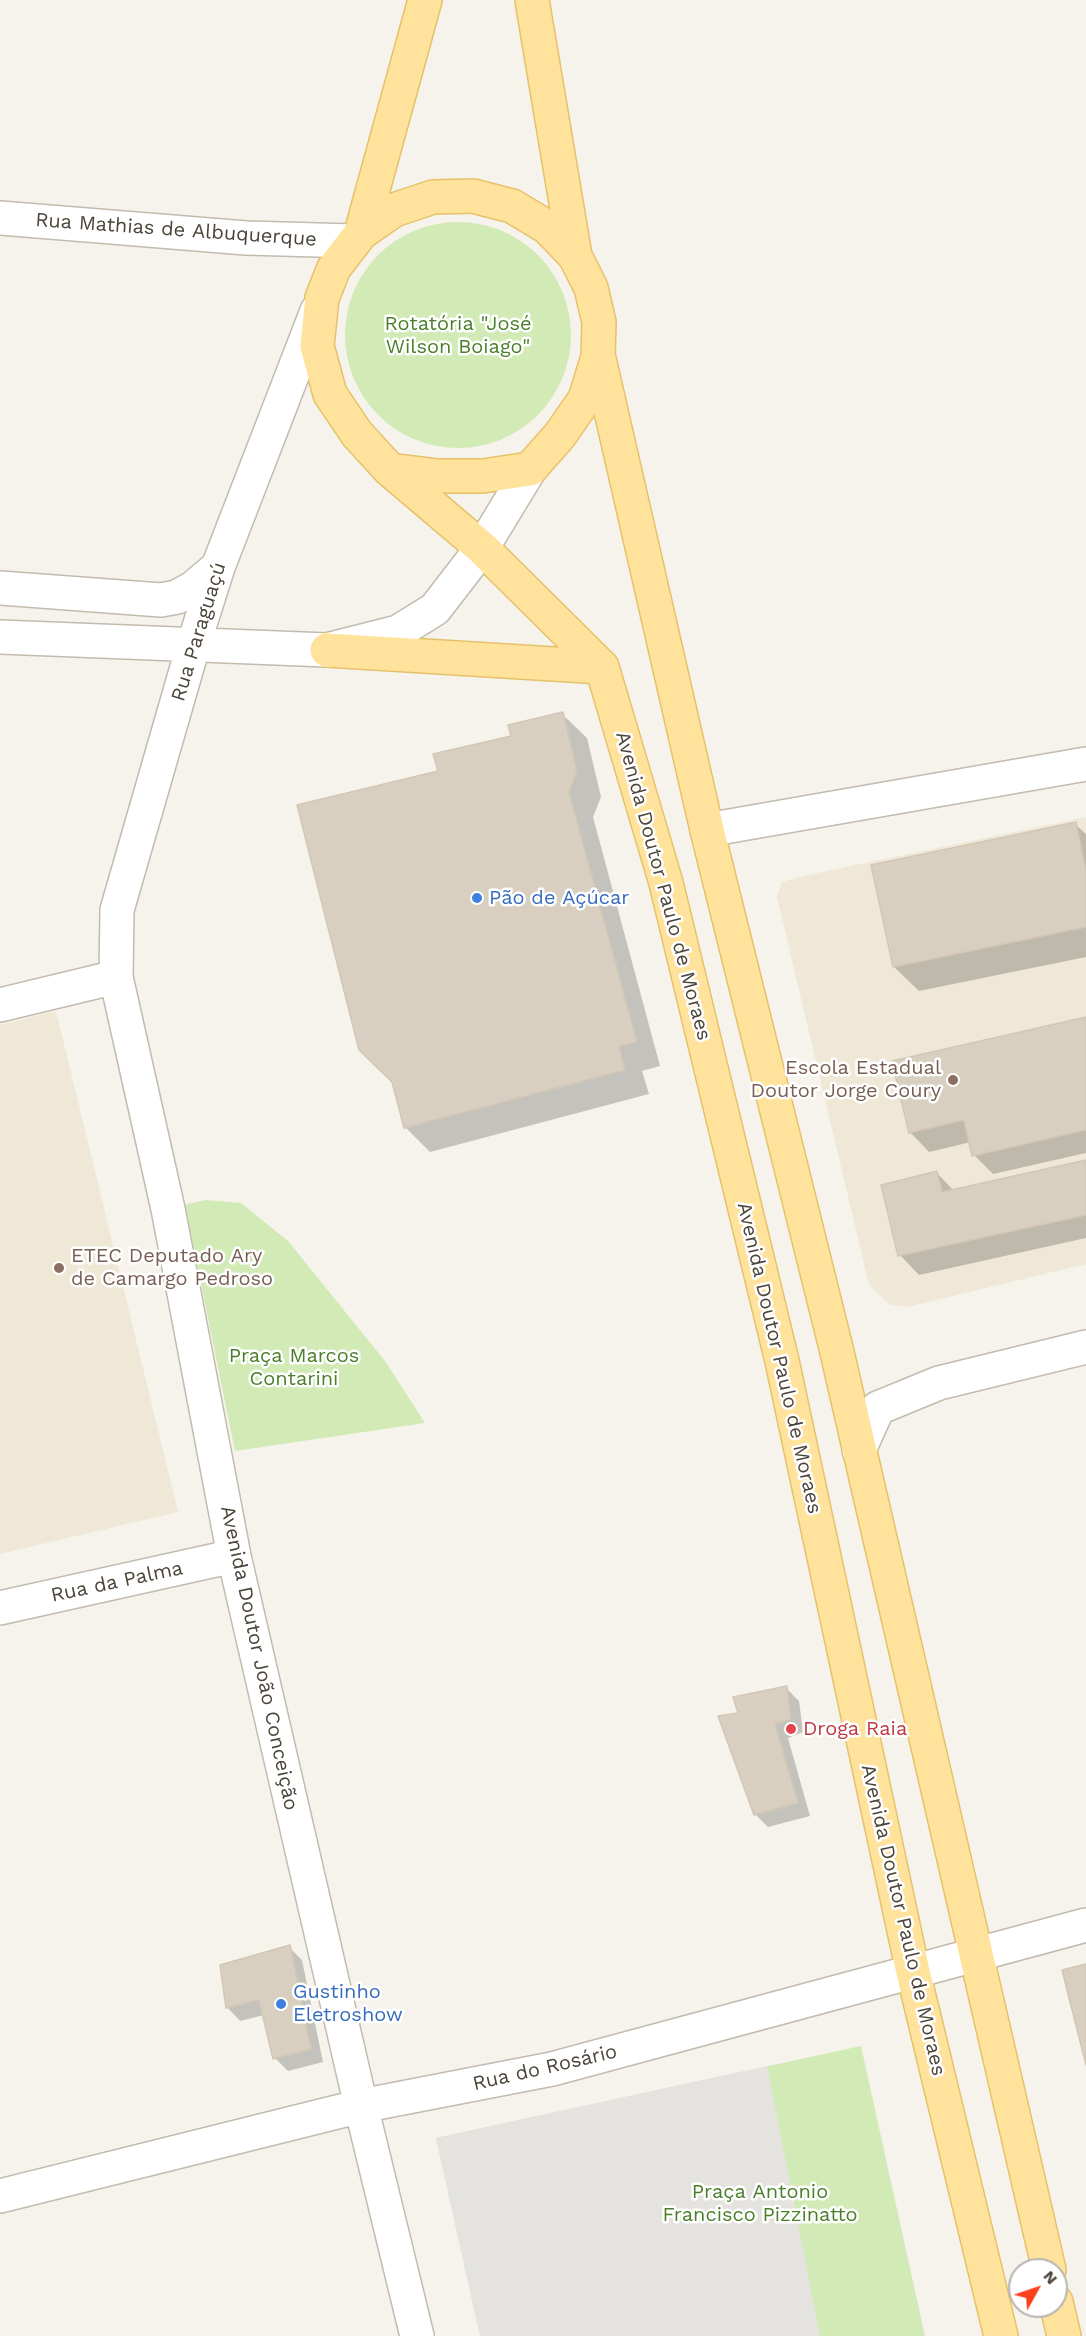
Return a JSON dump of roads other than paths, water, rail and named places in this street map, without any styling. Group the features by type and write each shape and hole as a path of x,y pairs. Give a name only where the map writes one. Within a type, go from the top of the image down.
{"main road":[{"path":"357,237 425,0"},
{"path":"532,0 575,256 591,288 599,322 598,357 707,830 831,1326 1046,2258"},
{"path":"357,237 394,210 433,197 473,196 512,206 538,221 547,227 575,256"},
{"name":"Avenida Doutor Paulo de Moraes","path":"357,237 334,268 322,298 317,346 330,394 357,434 390,470 482,548 602,666 666,883 782,1361 913,1972 1001,2336"},
{"path":"390,470 438,476 483,476 530,469 560,435 585,399 598,357"},
{"path":"327,650 602,666"},
{"path":"1060,2318 1064,2336"}],"street":[{"name":"Rua Mathias de Albuquerque","path":"0,218 246,238 357,237"},
{"name":"Rua Paraguaçú","path":"116,977 117,910 194,643 218,567 322,298"},
{"path":"0,637 327,650 398,632 435,609 482,548 530,469"},
{"path":"0,588 161,600 177,597 194,588 218,567"},
{"path":"707,830 1086,764"},
{"path":"0,1005 116,977"},
{"name":"Avenida Doutor João Conceição","path":"116,977 168,1209 234,1556 361,2106 417,2336"},
{"path":"859,1449 878,1408 939,1383 1086,1347"},
{"name":"Rua da Palma","path":"0,1608 234,1556"},
{"name":"Rua do Rosário","path":"0,2196 361,2106 552,2069 1086,1925"}],"place":[{"name":"Pão de Açúcar","path":"477,898"},
{"name":"Escola Estadual Doutor Jorge Coury","path":"953,1080"},
{"name":"ETEC Deputado Ary de Camargo Pedroso","path":"59,1268"},
{"name":"Droga Raia","path":"791,1729"},
{"name":"Gustinho Eletroshow","path":"281,2004"}],"park label":[{"name":"Rotatória \"José Wilson Boiago\"","path":"458,336"},
{"name":"Praça Marcos Contarini","path":"294,1368"},
{"name":"Praça Antonio Francisco Pizzinatto","path":"760,2204"}]}
